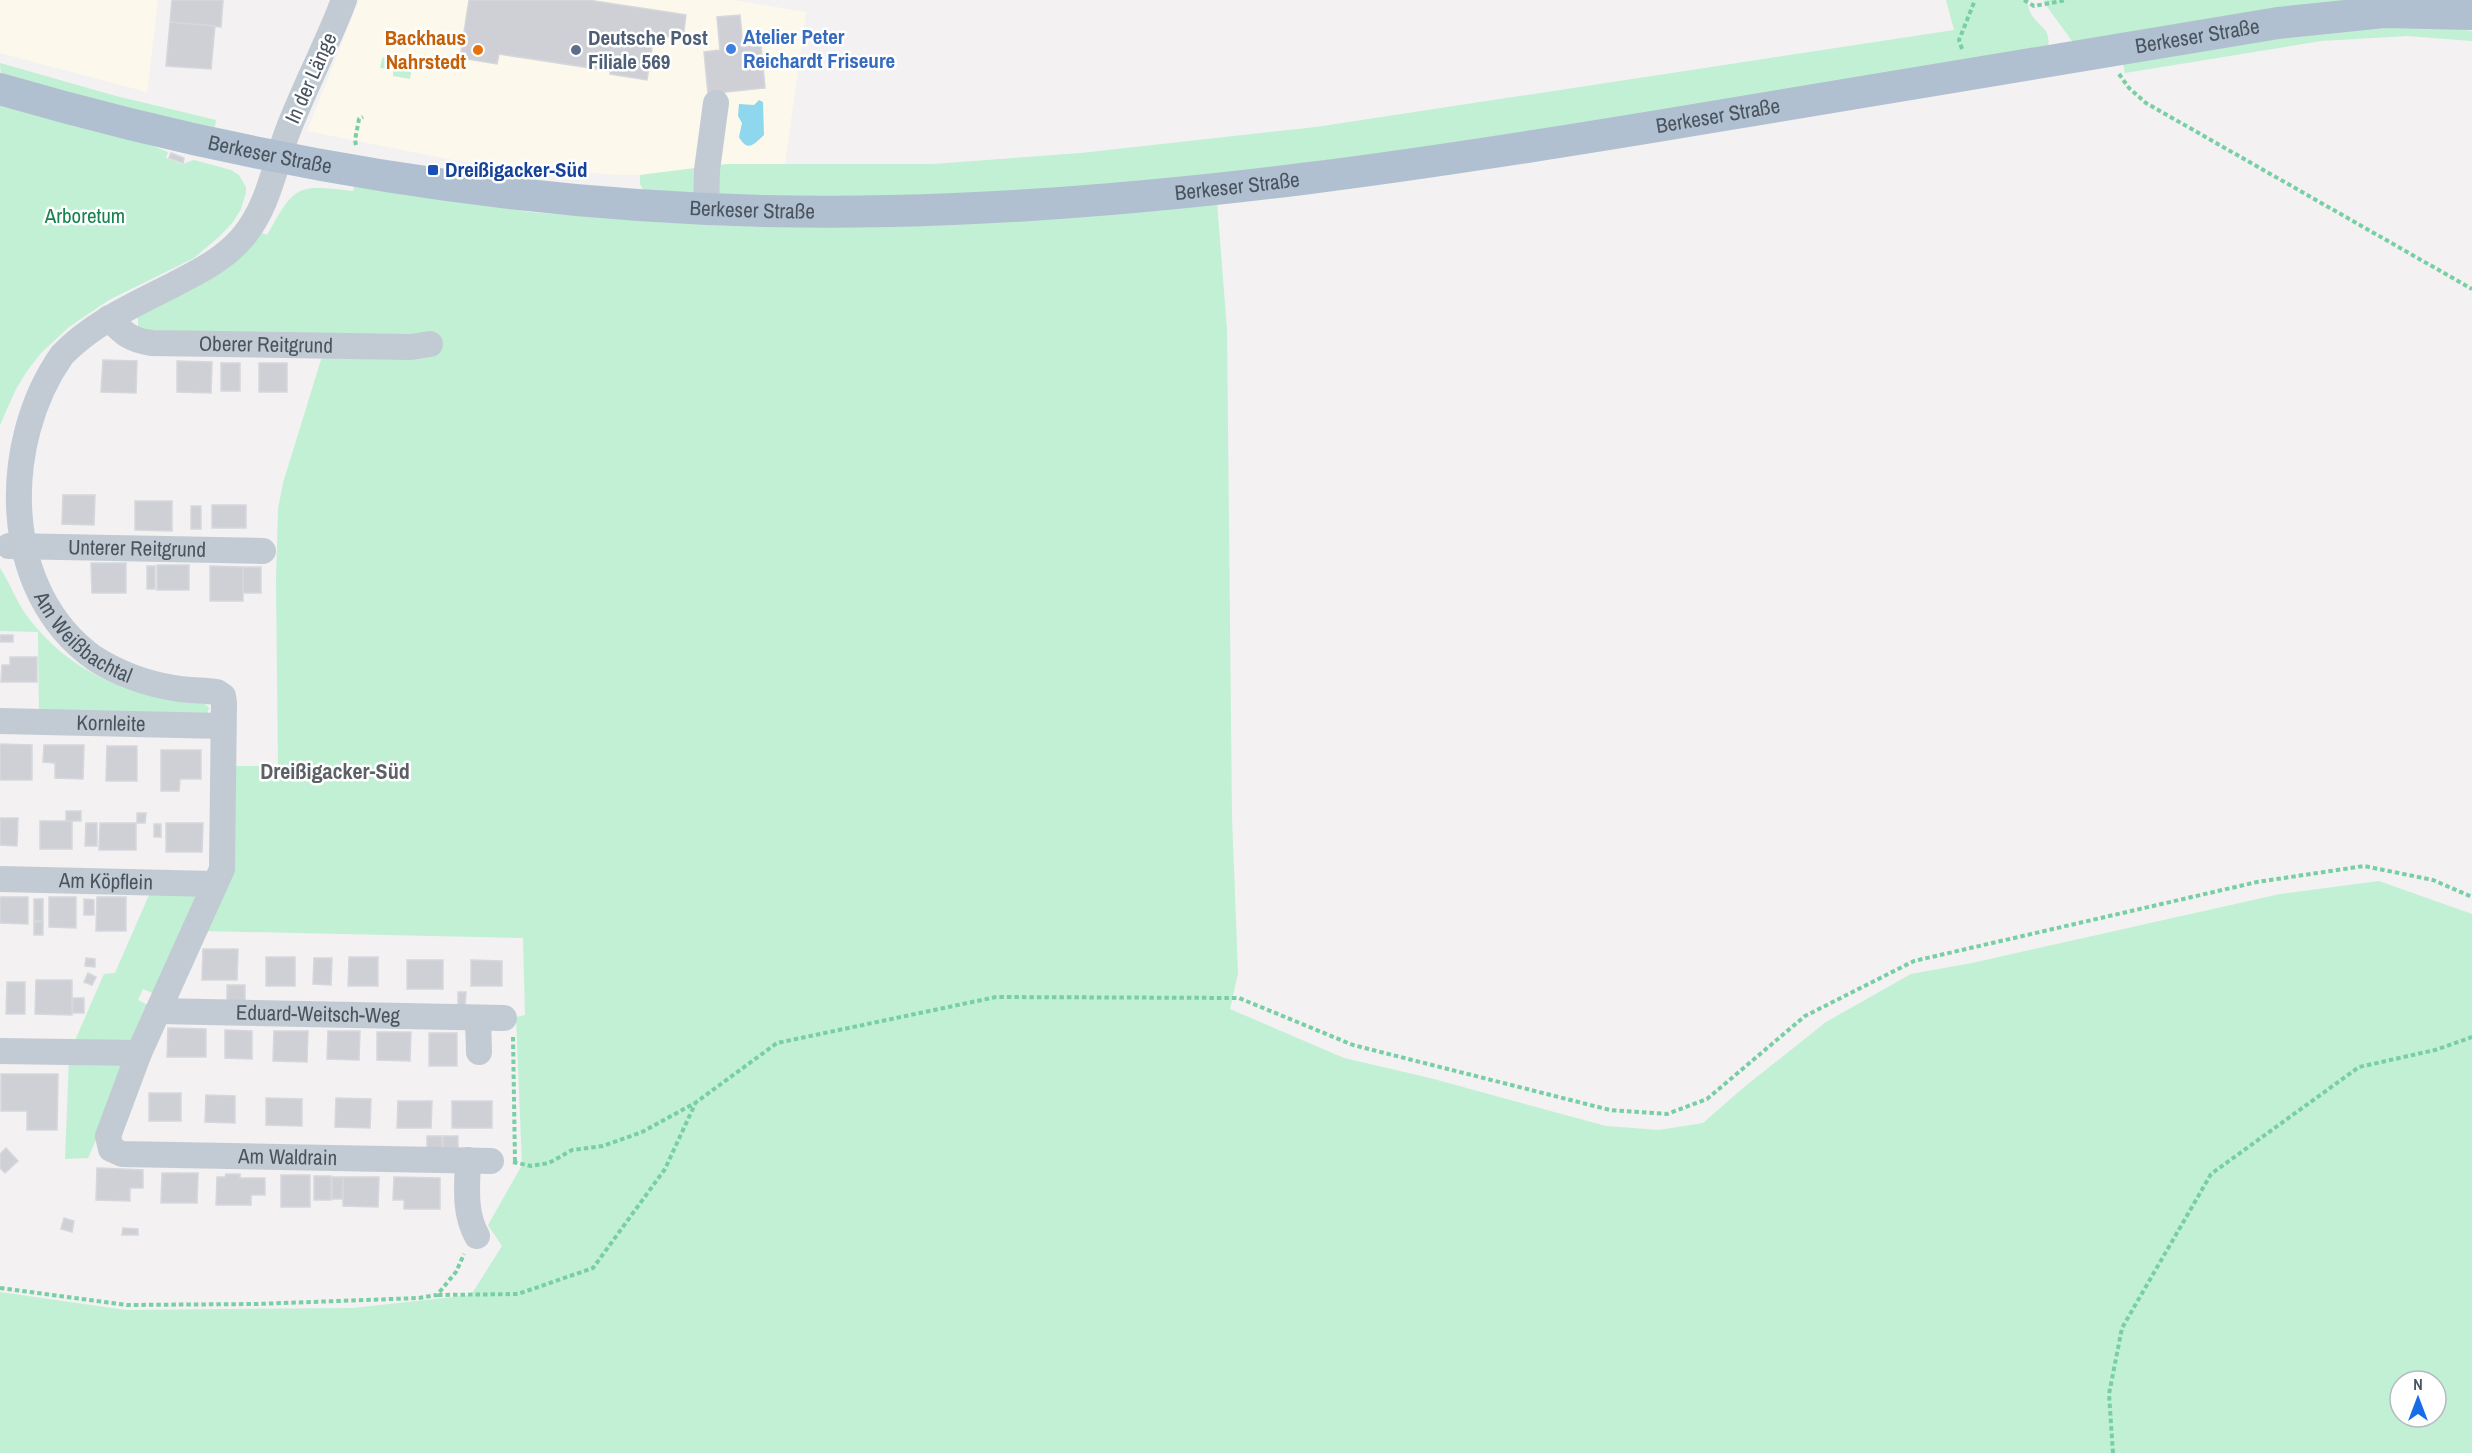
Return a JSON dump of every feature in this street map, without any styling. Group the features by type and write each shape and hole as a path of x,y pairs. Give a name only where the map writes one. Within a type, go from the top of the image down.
{"main road":[{"name":"Berkeser Straße","path":"0,88 151,130 434,184 627,205 706,209 816,211 952,209 1132,198 1368,171 1556,143 2278,23 2339,16 2420,11 2472,14"}],"street":[{"name":"In der Länge","path":"280,156 287,132 344,0"},
{"path":"706,209 707,170 716,103"},
{"name":"Am Weißbachtal","path":"111,1149 108,1136 139,1053 222,869 223,696 218,692 175,688 133,676 94,658 64,635 42,610 7,550 3,508 5,470 18,420 30,395 47,370 63,353 109,318 203,269 233,248 257,216 280,156"},
{"name":"Oberer Reitgrund","path":"109,318 126,335 136,341 152,343 411,347 430,344"},
{"name":"Unterer Reitgrund","path":"7,550 263,550"},
{"name":"Kornleite","path":"0,721 223,726"},
{"name":"Am Köpflein","path":"0,879 214,884"},
{"name":"Eduard-Weitsch-Weg","path":"158,1011 504,1018"},
{"path":"478,1018 479,1052"},
{"path":"0,1051 139,1053"},
{"name":"Am Waldrain","path":"111,1149 122,1154 492,1161"},
{"path":"475,1232 468,1206 492,1161"}],"path":[{"path":"1962,49 1959,40 1976,0"},
{"path":"2024,0 2034,6 2067,0"},
{"path":"2112,51 2115,69 2129,88 2146,103 2472,289"},
{"path":"356,146 359,119 363,117"},
{"path":"504,1018 512,1021 492,1161 522,1165 549,1163 572,1150 603,1146 642,1132 695,1103 777,1043 996,997 1239,998 1353,1045 1610,1110 1666,1114 1707,1099 1805,1016 1914,961 2257,882 2364,866 2433,880 2472,897"},
{"path":"2113,1453 2109,1394 2122,1328 2211,1173 2359,1067 2435,1050 2472,1037"},
{"path":"0,1288 127,1305 325,1302 437,1295 518,1294 593,1268 664,1169 695,1103"},
{"path":"437,1295 456,1272 475,1232"}],"shaded area":[{"path":"0,0 158,0 147,92 0,53"},
{"path":"359,0 734,0 806,12 785,164 727,164 640,175 618,175 463,162 307,131"}],"green space":[{"path":"1946,0 2026,0 2034,19 2048,36 2048,48 1373,160 955,198 647,197 640,184 640,175 727,164 932,164 1081,153 1316,127 1954,30"},
{"path":"2386,0 2077,48 2043,1"},
{"path":"2360,27 2452,28 2472,31 2472,41 2407,36 2321,41 2125,73 2123,64 2131,58"},
{"path":"388,55 411,72 410,79 393,76 393,70 380,68 382,58"},
{"path":"0,63 116,96 216,120 215,127 113,108 1,76"},
{"name":"Arboretum","path":"0,104 73,126 145,143 168,152 166,158 182,164 194,160 231,170 239,175 246,187 246,193 241,209 233,222 194,258 109,300 69,327 41,353 16,389 0,425"},
{"path":"355,185 530,212 645,221 1217,202 1227,330 1232,818 1238,973 1230,1009 1344,1058 1430,1078 1606,1126 1659,1130 1703,1123 1826,1022 1911,974 1972,963 2280,894 2379,881 2472,914 2472,1453 0,1453 0,1292 126,1310 353,1308 471,1295 502,1246 488,1225 522,1165 516,1017 525,1015 523,938 204,931 231,766 278,766 276,580 278,509 283,483 328,337 159,336 138,328 138,314 262,233 267,235 291,197 308,189 353,191"},
{"path":"0,568 27,616 63,654 105,680 128,689 153,696 204,703 209,708 207,715 39,713 38,632 0,631"},
{"path":"152,888 194,894 196,899 157,995 143,989 138,1000 152,1007 137,1042 73,1045 104,974 115,973"},
{"path":"69,1059 121,1064 124,1077 88,1158 65,1159"}],"water":[{"path":"759,100 763,102 764,135 748,146 739,137 742,123 738,116 739,104 754,105"}],"building":[{"path":"172,0 223,0 221,27 170,22"},
{"path":"469,0 588,0 686,15 683,39 654,35 647,80 610,74 610,71 499,54 497,64 460,58"},
{"path":"740,15 743,47 761,45 765,88 708,94 704,52 720,50 717,17"},
{"path":"170,22 215,26 211,69 166,66"},
{"path":"171,153 184,158 183,163 169,158"},
{"path":"103,360 137,361 136,393 101,392"},
{"path":"177,361 212,362 211,393 177,392"},
{"path":"221,363 240,363 240,391 221,391"},
{"path":"259,363 287,363 287,392 259,392"},
{"path":"63,495 95,495 94,525 62,524"},
{"path":"135,501 172,501 172,531 135,530"},
{"path":"212,505 246,505 246,528 212,528"},
{"path":"191,506 201,506 201,529 191,529"},
{"path":"91,563 126,563 126,593 92,593"},
{"path":"157,565 189,565 189,590 157,590"},
{"path":"147,566 155,566 155,589 147,589"},
{"path":"210,566 243,567 243,601 210,601"},
{"path":"243,567 261,567 261,593 243,593"},
{"path":"0,635 13,635 13,642 0,642"},
{"path":"10,657 37,657 37,682 1,682 2,665 10,665"},
{"path":"0,744 32,745 32,780 0,780"},
{"path":"44,745 84,745 83,779 55,778 55,763 43,762"},
{"path":"107,746 137,746 137,781 106,781"},
{"path":"161,750 201,750 201,779 180,779 179,791 161,791"},
{"path":"66,811 81,811 81,821 66,821"},
{"path":"137,813 146,813 145,823 137,823"},
{"path":"0,818 18,818 17,846 0,845"},
{"path":"40,821 72,821 72,849 40,849"},
{"path":"86,823 97,823 97,846 85,846"},
{"path":"100,823 136,823 136,850 99,850"},
{"path":"166,823 203,823 202,852 166,852"},
{"path":"154,824 161,824 161,837 154,837"},
{"path":"0,897 28,897 28,924 0,923"},
{"path":"49,897 76,897 76,928 49,927"},
{"path":"97,897 126,897 126,931 96,931"},
{"path":"34,899 43,899 43,921 34,921"},
{"path":"84,899 94,900 94,915 84,915"},
{"path":"34,922 43,922 43,935 34,935"},
{"path":"203,949 238,949 237,980 202,980"},
{"path":"266,957 295,957 295,986 266,986"},
{"path":"349,957 378,957 378,986 348,986"},
{"path":"86,958 95,959 95,967 85,966"},
{"path":"314,958 332,958 331,985 313,984"},
{"path":"407,960 443,960 443,989 407,989"},
{"path":"471,960 502,961 502,986 471,986"},
{"path":"88,973 96,977 92,985 84,982"},
{"path":"36,980 72,980 72,1015 35,1014"},
{"path":"7,982 25,982 25,1014 6,1014"},
{"path":"227,985 245,985 245,1002 227,1002"},
{"path":"458,992 466,992 465,1007 458,1007"},
{"path":"73,998 84,998 84,1013 73,1013"},
{"path":"168,1028 206,1029 206,1057 167,1057"},
{"path":"225,1030 252,1031 252,1059 225,1058"},
{"path":"274,1031 308,1031 307,1062 273,1061"},
{"path":"328,1031 360,1031 359,1060 327,1059"},
{"path":"377,1032 411,1032 410,1061 377,1060"},
{"path":"429,1033 457,1033 457,1066 429,1066"},
{"path":"1,1074 58,1074 57,1130 27,1130 27,1111 1,1111"},
{"path":"149,1093 181,1093 181,1121 149,1121"},
{"path":"206,1095 235,1096 235,1123 205,1122"},
{"path":"266,1098 302,1099 302,1126 266,1125"},
{"path":"336,1098 371,1099 370,1128 335,1127"},
{"path":"398,1101 432,1101 431,1128 397,1128"},
{"path":"452,1101 492,1101 492,1128 452,1128"},
{"path":"427,1136 442,1136 442,1150 427,1150"},
{"path":"443,1136 458,1136 458,1150 443,1150"},
{"path":"6,1148 18,1161 5,1173 0,1168 0,1154"},
{"path":"97,1168 143,1170 143,1188 130,1188 130,1201 96,1200"},
{"path":"162,1173 198,1173 197,1203 161,1203"},
{"path":"226,1174 240,1174 240,1178 265,1178 265,1195 251,1195 251,1205 216,1205 217,1177 225,1177"},
{"path":"281,1175 310,1175 310,1207 281,1207"},
{"path":"314,1176 331,1176 331,1200 314,1200"},
{"path":"332,1177 343,1177 342,1199 332,1199"},
{"path":"343,1177 379,1177 378,1207 343,1206"},
{"path":"394,1177 440,1178 440,1209 404,1209 404,1200 393,1200"},
{"path":"64,1218 74,1221 72,1232 61,1229"},
{"path":"123,1228 138,1229 138,1235 122,1235"}],"place":[{"name":"Atelier Peter Reichardt Friseure","path":"731,49"},
{"name":"Backhaus Nahrstedt","path":"478,50"},
{"name":"Deutsche Post Filiale 569","path":"576,50"},
{"name":"Dreißigacker-Süd","path":"433,170"}],"district":[{"name":"Dreißigacker-Süd","path":"335,771"}]}
